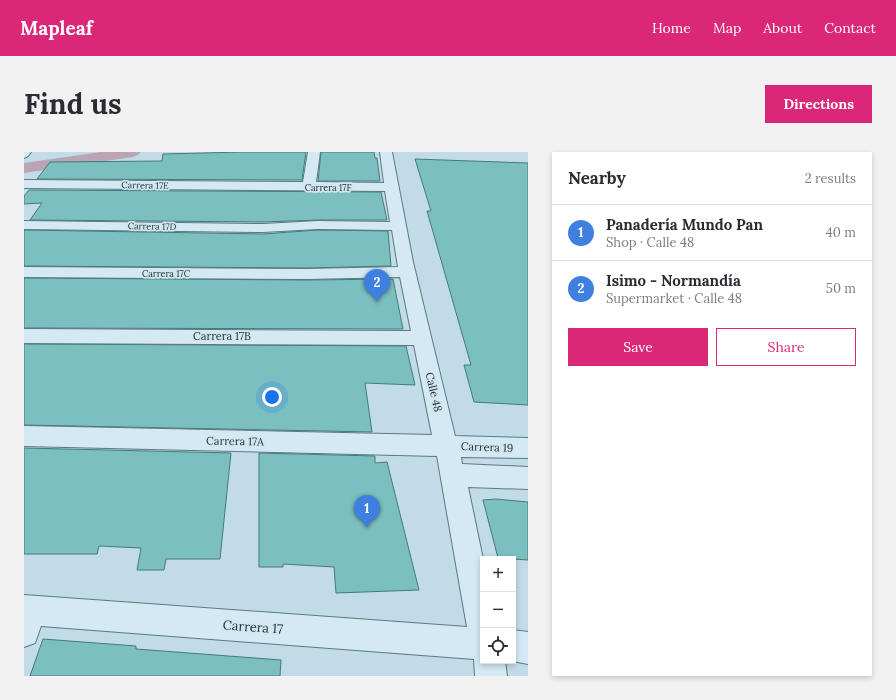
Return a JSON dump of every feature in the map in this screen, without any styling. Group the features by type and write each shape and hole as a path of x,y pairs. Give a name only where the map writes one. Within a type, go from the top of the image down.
{"street":[{"path":"309,186 314,152"},
{"name":"Calle 48","path":"386,152 397,226 421,338 447,446 482,628"},
{"name":"Carrera 17E","path":"24,184 266,187"},
{"name":"Carrera 17F","path":"266,187 391,187"},
{"name":"Carrera 17D","path":"24,225 263,228 318,225 397,226"},
{"name":"Carrera 17C","path":"24,272 307,274 407,272"},
{"name":"Carrera 17B","path":"24,336 421,338"},
{"name":"Carrera 17A","path":"24,436 447,446"},
{"name":"Carrera 19","path":"447,446 528,448"},
{"path":"453,475 528,478"},
{"name":"Carrera 17","path":"27,617 480,644"},
{"path":"516,646 528,648"},
{"path":"489,664 491,676"}],"building":[{"path":"306,152 302,180 37,179 50,162 162,161 163,154"},
{"path":"321,152 374,152 375,158 377,158 380,181 318,181"},
{"path":"415,159 528,163 528,405 474,402 464,365 471,365 427,211 431,211"},
{"path":"29,190 381,192 387,220 263,222 30,220 42,203 24,204 24,196"},
{"path":"24,230 263,234 318,230 388,231 391,266 307,268 24,266"},
{"path":"24,278 307,280 393,279 403,329 24,328"},
{"path":"24,344 406,346 415,385 365,383 372,432 24,425"},
{"path":"24,448 231,453 220,559 166,559 164,570 137,570 141,548 99,546 97,554 24,554"},
{"path":"259,453 375,456 375,463 387,462 419,590 336,593 334,567 283,564 283,567 259,567"},
{"path":"496,499 528,502 528,560 516,559 516,556 497,556 483,500"},
{"path":"43,639 136,646 136,649 281,660 280,676 30,676"}],"waterway":[{"path":"24,168 133,152"}],"place":[{"name":"Isimo - Normandía","path":"377,302"},
{"name":"Panadería Mundo Pan","path":"367,528"}]}
